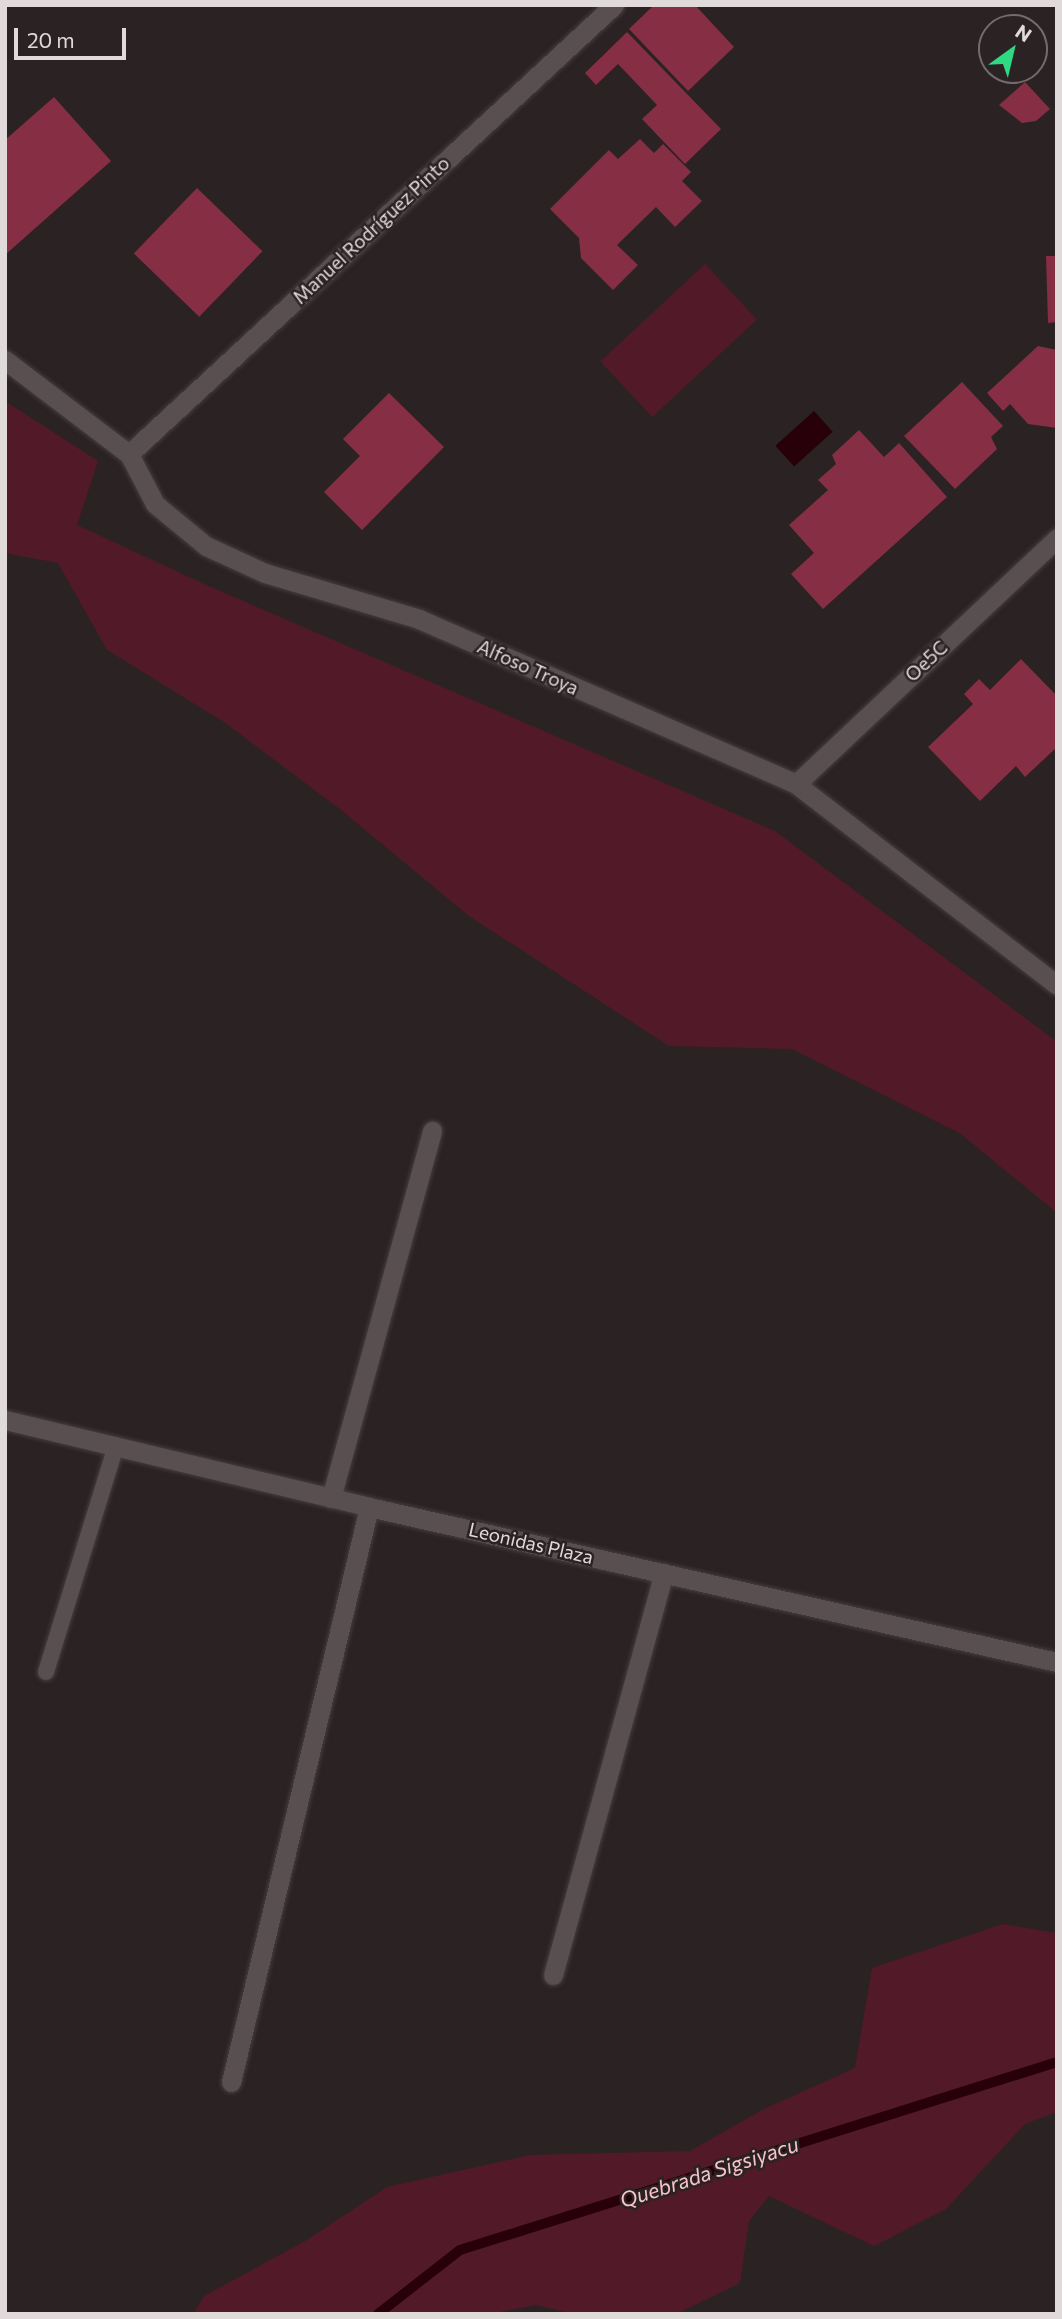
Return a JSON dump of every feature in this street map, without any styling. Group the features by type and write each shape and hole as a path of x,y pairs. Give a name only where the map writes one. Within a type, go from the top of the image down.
{"street":[{"name":"Manuel Rodríguez Pinto","path":"129,454 614,5"},
{"name":"Alfoso Troya","path":"5,360 129,454 155,504 206,546 265,572 419,619 796,784 1057,985"},
{"name":"Oe5C","path":"796,784 1057,538"},
{"path":"331,1498 432,1131"},
{"name":"Leonidas Plaza","path":"5,1420 369,1507 1057,1662"},
{"path":"231,2082 369,1507"},
{"path":"553,1975 664,1573"}],"lane":[{"path":"46,1672 116,1446"}],"shaded area":[{"path":"705,264 757,320 652,417 600,362"},
{"path":"5,401 98,461 77,525 204,584 775,831 1057,1042 1057,1213 961,1134 792,1049 669,1046 469,916 341,810 224,722 107,650 58,563 5,553"},
{"path":"814,411 833,432 794,467 775,446"},
{"path":"1003,1924 1057,1933 1057,2112 1025,2124 946,2209 874,2246 769,2196 749,2221 740,2283 676,2314 576,2314 535,2305 490,2314 193,2314 204,2296 307,2240 387,2187 530,2155 690,2151 762,2110 855,2068 872,1968"}],"building":[{"path":"654,5 695,5 734,47 688,91 629,29"},
{"path":"627,32 721,129 685,164 642,119 657,105 618,64 596,85 585,73"},
{"path":"1023,84 1027,84 1050,109 1036,121 1022,123 999,105"},
{"path":"54,97 111,161 5,255 5,140"},
{"path":"640,139 654,153 663,144 691,172 682,181 702,201 675,227 656,207 617,245 638,265 613,290 581,258 579,238 550,209 609,150 618,159"},
{"path":"197,188 262,251 199,317 134,253"},
{"path":"1046,256 1057,256 1057,322 1048,323"},
{"path":"1038,346 1057,350 1057,428 1028,424 1010,404 1003,411 987,393"},
{"path":"962,382 1003,426 991,437 997,449 955,489 904,436"},
{"path":"389,393 444,447 362,530 324,492 360,456 343,439"},
{"path":"859,430 884,457 899,443 947,497 823,609 791,574 814,553 789,525 828,490 818,480 836,464 832,455"},
{"path":"1021,659 1057,696 1057,747 1025,777 1016,766 980,801 928,747 973,704 964,694 979,679 990,690"}],"waterway":[{"name":"Quebrada Sigsiyacu","path":"378,2314 460,2250 1057,2062"}]}
